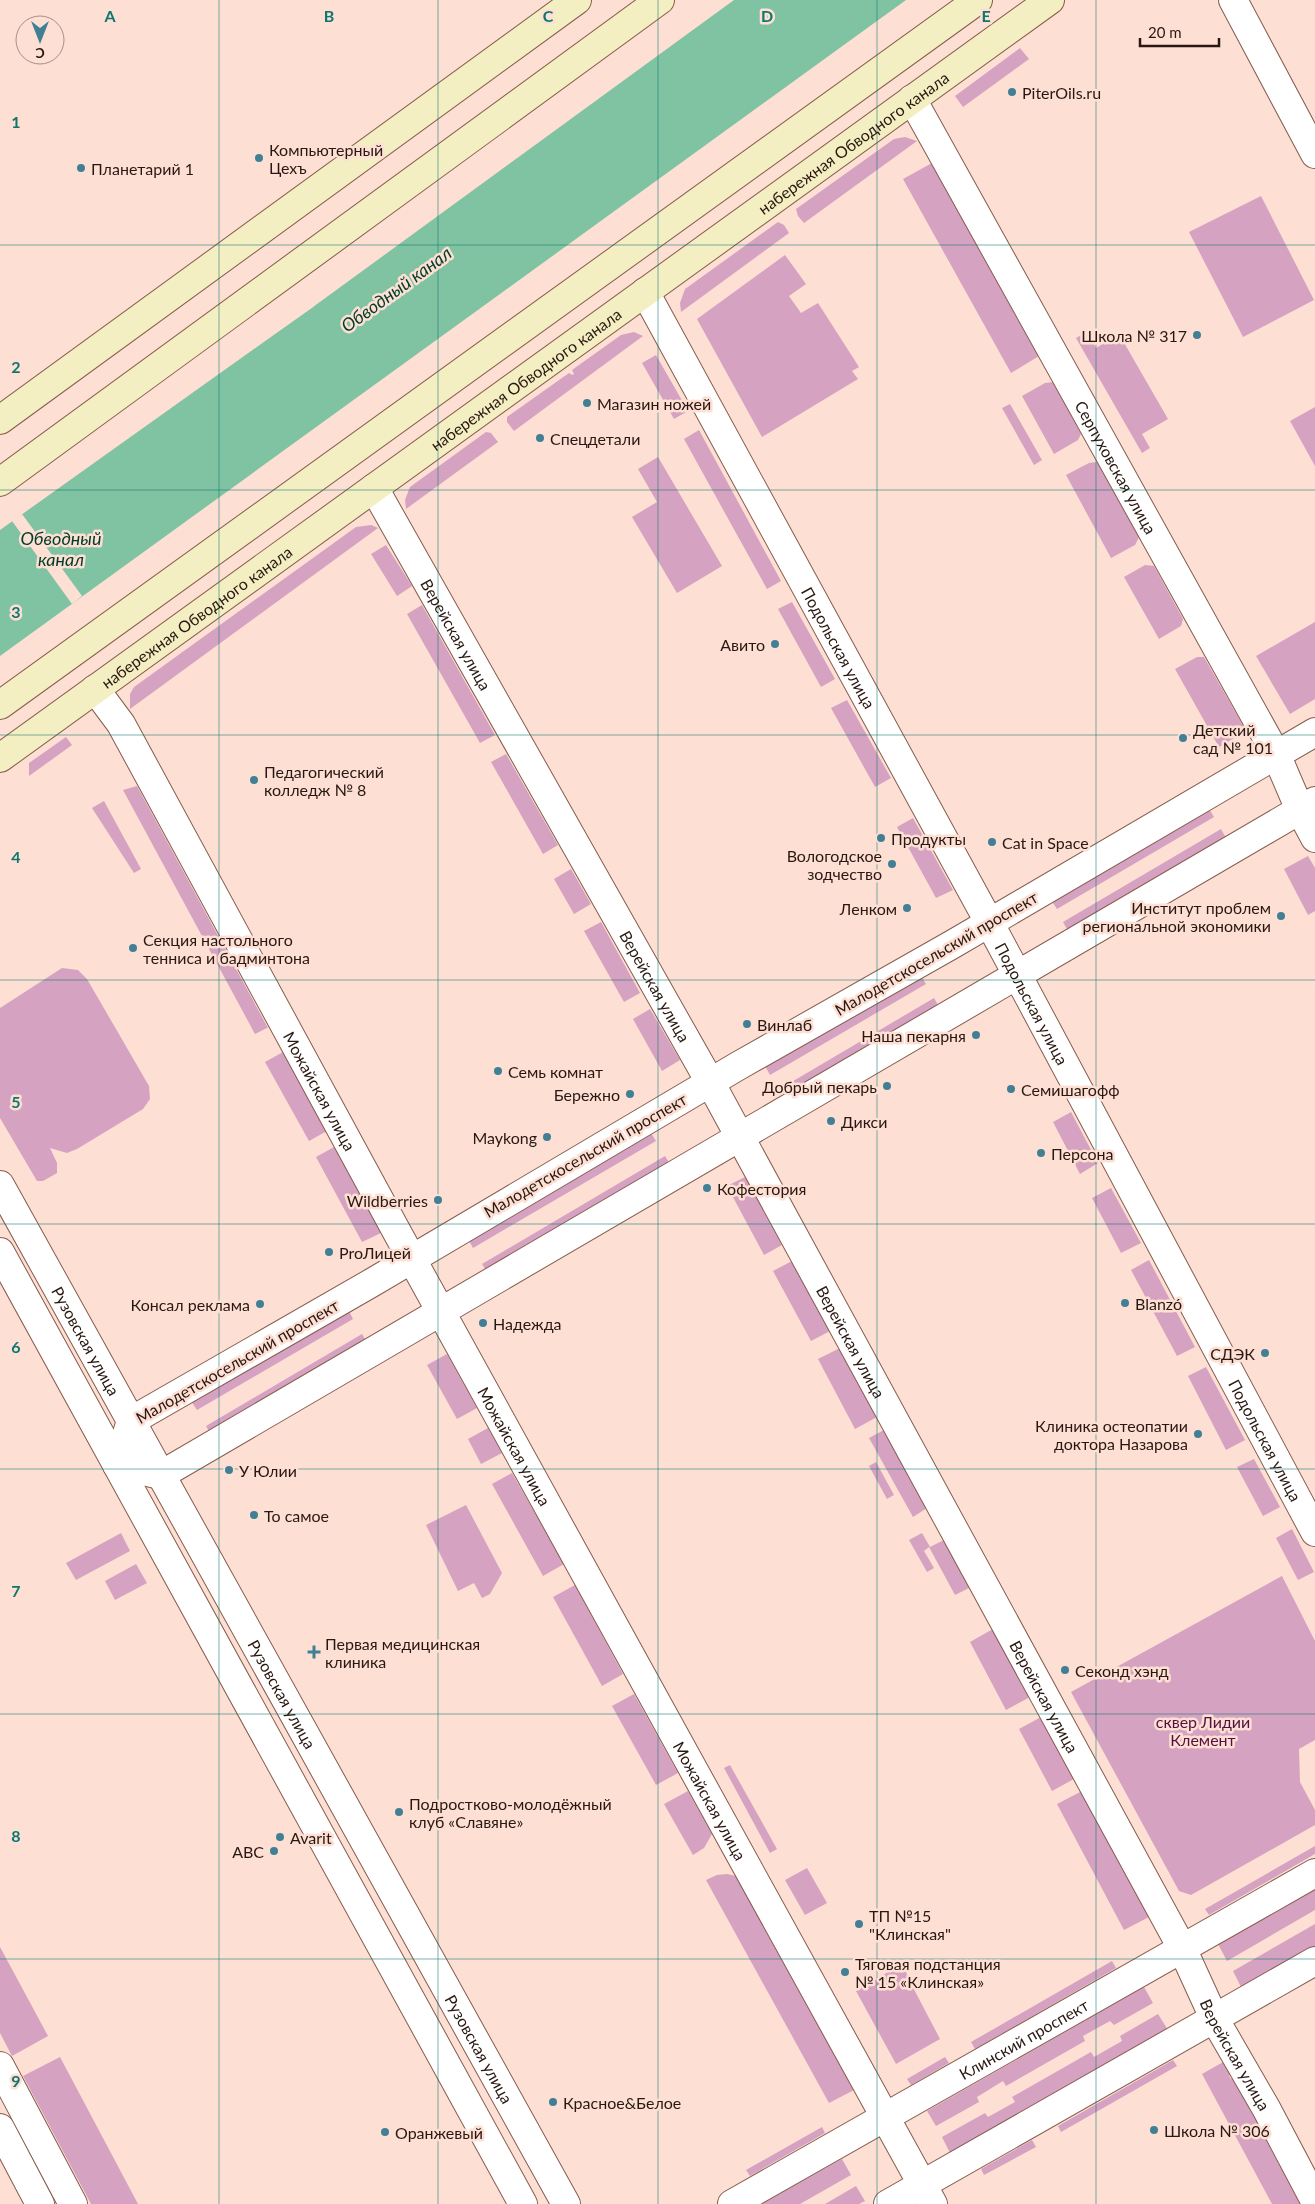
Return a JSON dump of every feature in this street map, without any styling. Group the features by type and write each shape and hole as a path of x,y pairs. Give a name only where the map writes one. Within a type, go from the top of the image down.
{"main road":[{"path":"0,420 577,0"},
{"path":"0,482 660,0"},
{"path":"0,705 978,0"},
{"name":"набережная Обводного канала","path":"0,758 1050,0"}],"street":[{"path":"1233,0 1315,154"},
{"name":"Серпуховская улица","path":"912,99 1276,754 1308,805 1315,838"},
{"name":"Подольская улица","path":"645,292 1018,975 1315,1532"},
{"name":"Верейская улица","path":"374,488 710,1082 1182,1948 1214,2018 1266,2108 1315,2201"},
{"name":"Можайская улица","path":"95,689 121,724 441,1312 928,2194"},
{"name":"Малодетскосельский проспект","path":"117,1465 131,1421 412,1259 710,1082 1315,732"},
{"path":"117,1465 161,1475 1308,805"},
{"name":"Рузовская улица","path":"0,1185 566,2204"},
{"name":"Рузовская улица","path":"0,1252 523,2204"},
{"name":"Клинский проспект","path":"732,2204 1315,1873"},
{"path":"888,2204 928,2194 1214,2018 1315,1961"},
{"path":"0,2066 73,2204"},
{"path":"0,2128 40,2204"}],"green space":[{"path":"1020,48 1029,59 963,107 955,96"},
{"path":"905,137 917,141 804,223 798,216 796,209 894,139"},
{"path":"932,163 1039,356 1011,373 903,179"},
{"path":"1261,196 1314,300 1243,337 1189,232"},
{"path":"778,222 784,225 789,233 681,312 680,303 685,289"},
{"path":"785,255 806,284 789,296 801,313 818,303 859,367 852,371 858,379 762,437 697,319"},
{"path":"634,332 643,336 514,431 507,422 507,417 569,373 574,374 572,370 621,335"},
{"path":"1087,332 1096,348 1119,334 1168,419 1142,434 1150,448 1142,453 1076,338"},
{"path":"656,355 688,411 674,419 642,363"},
{"path":"1053,382 1081,434 1078,440 1054,454 1022,396 1045,383"},
{"path":"1010,404 1042,460 1034,465 1002,408"},
{"path":"1315,407 1315,466 1290,421"},
{"path":"699,430 781,581 767,589 684,439"},
{"path":"486,432 491,433 498,442 406,509 405,500 410,487"},
{"path":"658,457 722,566 677,593 632,517 657,502 638,469"},
{"path":"1097,462 1139,537 1135,545 1111,558 1066,475 1089,463"},
{"path":"371,525 378,528 130,709 130,694 134,687 356,527"},
{"path":"386,545 412,586 397,596 371,554"},
{"path":"1145,565 1154,566 1183,619 1181,626 1159,639 1124,577"},
{"path":"792,602 835,679 821,687 778,609"},
{"path":"422,605 495,735 480,743 407,614"},
{"path":"1315,622 1315,699 1290,714 1256,656"},
{"path":"1197,657 1204,657 1246,731 1219,747 1175,669"},
{"path":"847,700 891,778 875,787 831,708"},
{"path":"66,737 72,745 29,776 29,763"},
{"path":"506,754 558,845 543,854 491,762"},
{"path":"137,786 268,1028 255,1034 123,790"},
{"path":"104,801 141,869 134,873 92,808"},
{"path":"1208,807 1214,817 1057,909 1051,900"},
{"path":"913,818 953,890 936,898 897,827"},
{"path":"1221,829 1226,838 1068,931 1063,922"},
{"path":"1308,856 1315,868 1315,911 1308,915 1284,869"},
{"path":"571,869 591,904 574,914 554,879"},
{"path":"601,922 640,993 624,1002 584,931"},
{"path":"62,968 78,970 87,979 149,1086 150,1099 143,1109 77,1149 67,1153 50,1148 57,1163 57,1173 43,1181 37,1181 0,1118 0,1008"},
{"path":"921,976 926,984 770,1075 765,1066"},
{"path":"934,998 939,1007 783,1098 778,1090"},
{"path":"650,1009 680,1060 662,1071 633,1019"},
{"path":"283,1052 327,1131 309,1141 265,1062"},
{"path":"1071,1112 1098,1163 1080,1174 1053,1122"},
{"path":"651,1133 656,1141 473,1248 468,1239"},
{"path":"334,1147 381,1233 362,1242 316,1157"},
{"path":"665,1156 670,1164 487,1272 482,1264"},
{"path":"745,1177 782,1245 764,1255 727,1186"},
{"path":"1111,1188 1141,1243 1121,1253 1092,1198"},
{"path":"1149,1260 1195,1347 1177,1356 1131,1270"},
{"path":"792,1261 830,1331 811,1341 773,1271"},
{"path":"348,1309 353,1319 197,1410 191,1401"},
{"path":"362,1334 367,1343 211,1435 206,1426"},
{"path":"840,1348 877,1417 855,1429 818,1359"},
{"path":"447,1354 477,1408 457,1419 427,1365"},
{"path":"1206,1367 1245,1440 1226,1450 1188,1376"},
{"path":"488,1428 502,1453 481,1464 468,1439"},
{"path":"884,1430 927,1508 913,1517 869,1438"},
{"path":"1254,1459 1280,1507 1263,1516 1237,1467"},
{"path":"876,1462 894,1495 887,1499 869,1466"},
{"path":"512,1473 564,1564 543,1576 492,1484"},
{"path":"466,1505 502,1573 490,1594 482,1598 474,1583 458,1591 426,1525"},
{"path":"1292,1529 1314,1572 1298,1580 1276,1538"},
{"path":"121,1533 130,1551 76,1580 66,1563"},
{"path":"922,1533 930,1547 946,1539 971,1587 955,1595 929,1547 924,1551 934,1568 927,1572 909,1540"},
{"path":"136,1564 147,1583 115,1600 105,1581"},
{"name":"сквер Лидии Клемент","path":"1282,1576 1315,1641 1315,1740 1299,1749 1300,1782 1315,1810 1315,1825 1191,1895 1179,1891 1071,1692"},
{"path":"575,1585 623,1674 602,1686 553,1597"},
{"path":"993,1629 1030,1697 1006,1710 970,1642"},
{"path":"634,1694 678,1773 656,1785 612,1706"},
{"path":"1041,1717 1074,1779 1052,1791 1019,1729"},
{"path":"730,1765 777,1849 770,1853 724,1768"},
{"path":"688,1791 712,1834 704,1848 693,1855 664,1804"},
{"path":"1082,1791 1149,1917 1124,1930 1057,1804"},
{"path":"1315,1846 1315,1854 1209,1915 1205,1909"},
{"path":"807,1868 827,1903 805,1915 785,1880"},
{"path":"727,1874 736,1876 854,2090 829,2103 706,1880 717,1875"},
{"path":"1315,1889 1315,1910 1227,1961 1218,1944"},
{"path":"1315,1924 1315,1946 1241,1987 1233,1971"},
{"path":"0,1947 48,2036 12,2056 0,2033"},
{"path":"1112,1961 1116,1968 975,2049 971,2042"},
{"path":"905,1962 907,1976 940,2039 896,2064 856,1991"},
{"path":"1144,1987 1153,2003 1114,2025 1110,2021 1083,2036 1085,2041 1006,2086 1003,2081 977,2097 979,2102 936,2126 927,2111"},
{"path":"1158,2014 1168,2030 950,2153 942,2137 985,2113 988,2117 1015,2102 1012,2097 1091,2052 1094,2057 1122,2041 1120,2036"},
{"path":"60,2057 138,2204 91,2204 23,2076"},
{"path":"945,2057 949,2063 911,2085 907,2079"},
{"path":"1173,2060 1177,2066 1061,2132 1058,2126"},
{"path":"1225,2061 1232,2074 1229,2076 1231,2079 1234,2078 1301,2204 1272,2204 1202,2074"},
{"path":"822,2127 825,2133 750,2176 746,2170"},
{"path":"1032,2140 1036,2147 984,2175 981,2169"},
{"path":"842,2159 851,2175 800,2204 762,2204"},
{"path":"856,2186 865,2201 859,2204 825,2204"}],"water":[{"name":"Обводный канал","path":"734,0 906,0 0,656 0,530 313,307"}],"pier":[{"path":"312,305 313,307 223,370 222,368"},
{"path":"22,514 82,596 72,604 12,521"}],"place":[{"name":"PiterOils.ru","path":"1012,92"},
{"name":"Компьютерный Цехъ","path":"259,158"},
{"name":"Планетарий 1","path":"81,168"},
{"name":"Школа № 317","path":"1197,335"},
{"name":"Магазин ножей","path":"587,403"},
{"name":"Спецдетали","path":"540,438"},
{"name":"Авито","path":"775,644"},
{"name":"Детский сад № 101","path":"1183,738"},
{"name":"Педагогический колледж № 8","path":"254,780"},
{"name":"Продукты","path":"881,838"},
{"name":"Cat in Space","path":"992,842"},
{"name":"Вологодское зодчество","path":"892,864"},
{"name":"Ленком","path":"907,908"},
{"name":"Институт проблем региональной экономики","path":"1281,916"},
{"name":"Секция настольного тенниса и бадминтона","path":"133,948"},
{"name":"Винлаб","path":"747,1024"},
{"name":"Наша пекарня","path":"976,1035"},
{"name":"Семь комнат","path":"498,1071"},
{"name":"Добрый пекарь","path":"887,1086"},
{"name":"Семишагофф","path":"1011,1089"},
{"name":"Бережно","path":"630,1094"},
{"name":"Дикси","path":"831,1121"},
{"name":"Maykong","path":"547,1137"},
{"name":"Персона","path":"1041,1153"},
{"name":"Кофестория","path":"707,1188"},
{"name":"Wildberries","path":"438,1200"},
{"name":"ProЛицей","path":"329,1252"},
{"name":"Blanzó","path":"1125,1303"},
{"name":"Консал реклама","path":"260,1304"},
{"name":"Надежда","path":"483,1323"},
{"name":"СДЭК","path":"1265,1353"},
{"name":"Клиника остеопатии доктора Назарова","path":"1198,1434"},
{"name":"У Юлии","path":"229,1470"},
{"name":"То самое","path":"254,1515"},
{"name":"Первая медицинская клиника","path":"314,1652"},
{"name":"Секонд хэнд","path":"1065,1670"},
{"name":"Подростково-молодёжный клуб «Славяне»","path":"399,1812"},
{"name":"Avarit","path":"280,1837"},
{"name":"АВС","path":"274,1851"},
{"name":"ТП №15 \"Клинская\"","path":"859,1924"},
{"name":"Тяговая подстанция № 15 «Клинская»","path":"845,1972"},
{"name":"Красное&Белое","path":"553,2102"},
{"name":"Школа № 306","path":"1154,2130"},
{"name":"Оранжевый","path":"385,2132"}]}
